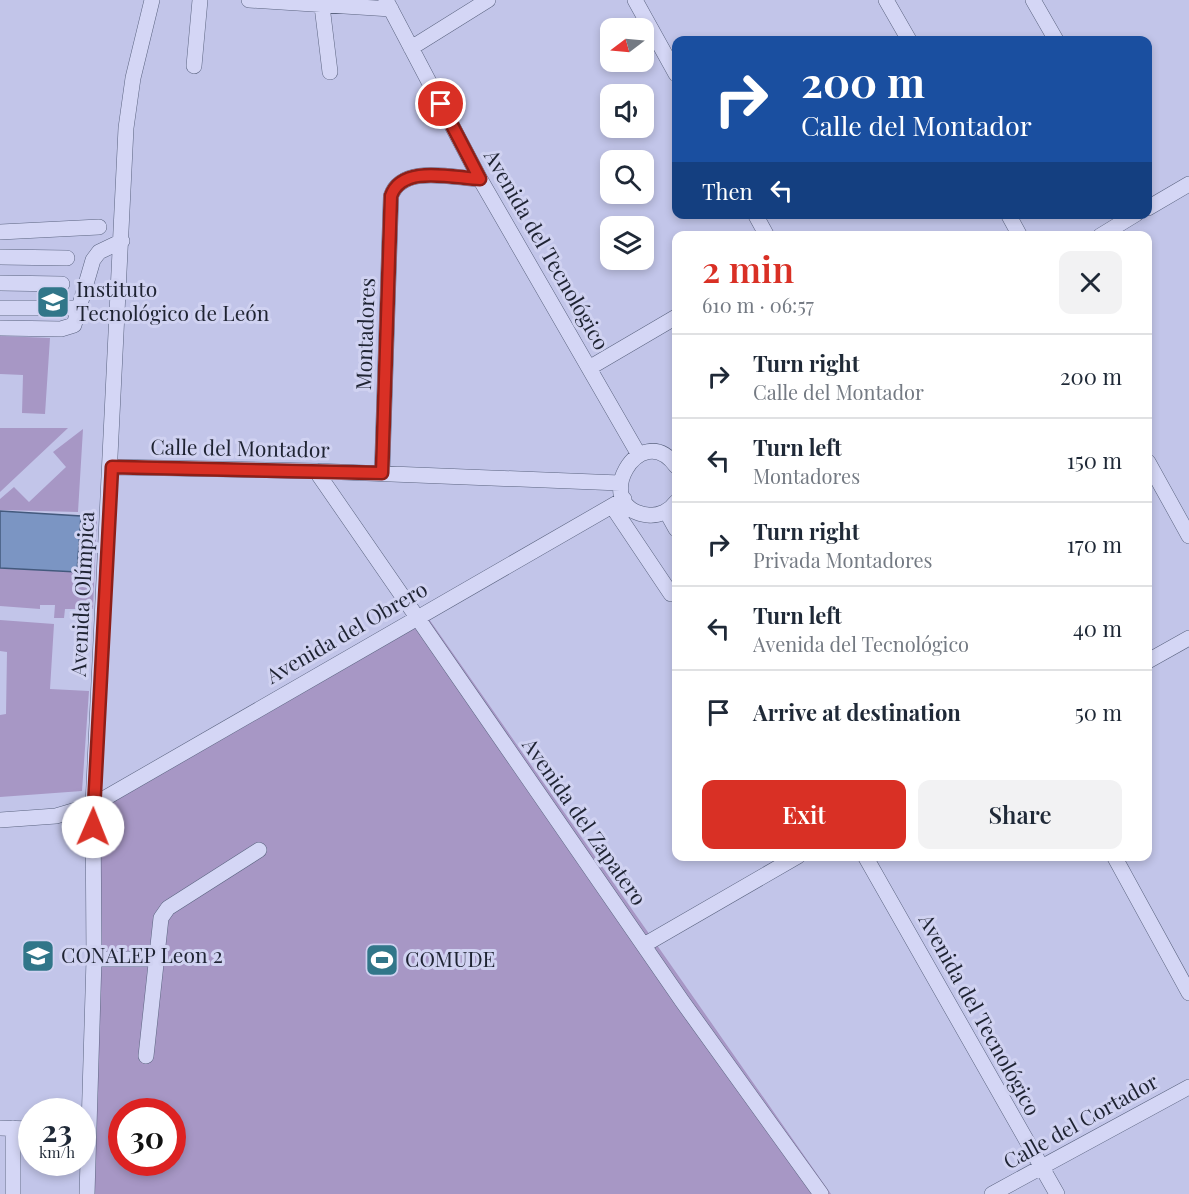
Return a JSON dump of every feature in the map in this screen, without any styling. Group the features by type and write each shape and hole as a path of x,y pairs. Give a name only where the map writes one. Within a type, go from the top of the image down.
{"street":[{"name":"Avenida Olímpica","path":"87,1098 93,959 93,805 112,467 128,106 152,0"},
{"path":"194,66 200,0"},
{"path":"249,0 322,6 388,5"},
{"path":"411,48 488,0"},
{"path":"635,0 672,67"},
{"path":"886,0 907,36"},
{"path":"1032,0 1054,36"},
{"name":"Avenida del Tecnológico","path":"388,5 480,179 639,455"},
{"path":"322,6 330,72"},
{"name":"Montadores","path":"382,473 391,196 394,187 407,178 480,179"},
{"path":"1152,203 1189,184"},
{"path":"1108,231 1128,219"},
{"path":"0,232 99,226"},
{"path":"0,328 68,329 74,325 93,260 99,252 122,241"},
{"path":"0,257 66,258"},
{"path":"0,283 62,284"},
{"path":"0,308 80,308"},
{"path":"589,368 672,319"},
{"path":"670,594 618,502 623,471 629,462 639,455 658,453 672,462"},
{"name":"Calle del Montador","path":"112,467 382,473 620,483"},
{"path":"1152,469 1189,536"},
{"name":"Avenida del Zapatero","path":"316,471 644,945 822,1194"},
{"path":"618,502 638,512 657,515 671,506"},
{"name":"Avenida del Obrero","path":"0,820 56,816 93,805 618,502"},
{"path":"1152,659 1189,638"},
{"path":"146,1056 159,929 168,908 259,850"},
{"path":"644,945 789,861"},
{"name":"Avenida del Tecnológico","path":"868,861 1057,1194"},
{"path":"1117,861 1189,993"},
{"path":"93,959 156,959"},
{"name":"Calle del Cortador","path":"992,1194 1189,1087"},
{"path":"6,1128 13,1194"},
{"name":"Avenida Olímpica","path":"86,1176 87,1194"}],"shaded area":[{"path":"0,336 50,338 45,414 22,413 23,375 0,374"},
{"path":"0,428 68,428 0,492"},
{"path":"83,429 78,512 0,510 0,499 14,487 29,502 66,467 53,452"},
{"path":"81,516 97,517 93,609 65,609 64,618 54,618 55,605 40,605 40,609 0,606 0,568 77,572"},
{"name":"COMUDE","path":"422,609 831,1194 93,1194 93,1176 96,1176 95,1098 100,809"},
{"path":"0,620 54,624 50,689 89,691 82,791 0,797 0,715 6,714 7,652 0,651"}],"building":[{"path":"0,511 81,516 77,572 0,568"}],"place":[{"name":"Instituto Tecnológico de León","path":"53,302"},
{"name":"CONALEP Leon 2","path":"38,956"},
{"name":"COMUDE","path":"382,960"}],"route":[{"path":"93,827 112,467 382,473 391,196 394,187 407,178 419,176 480,179 441,104"}]}
